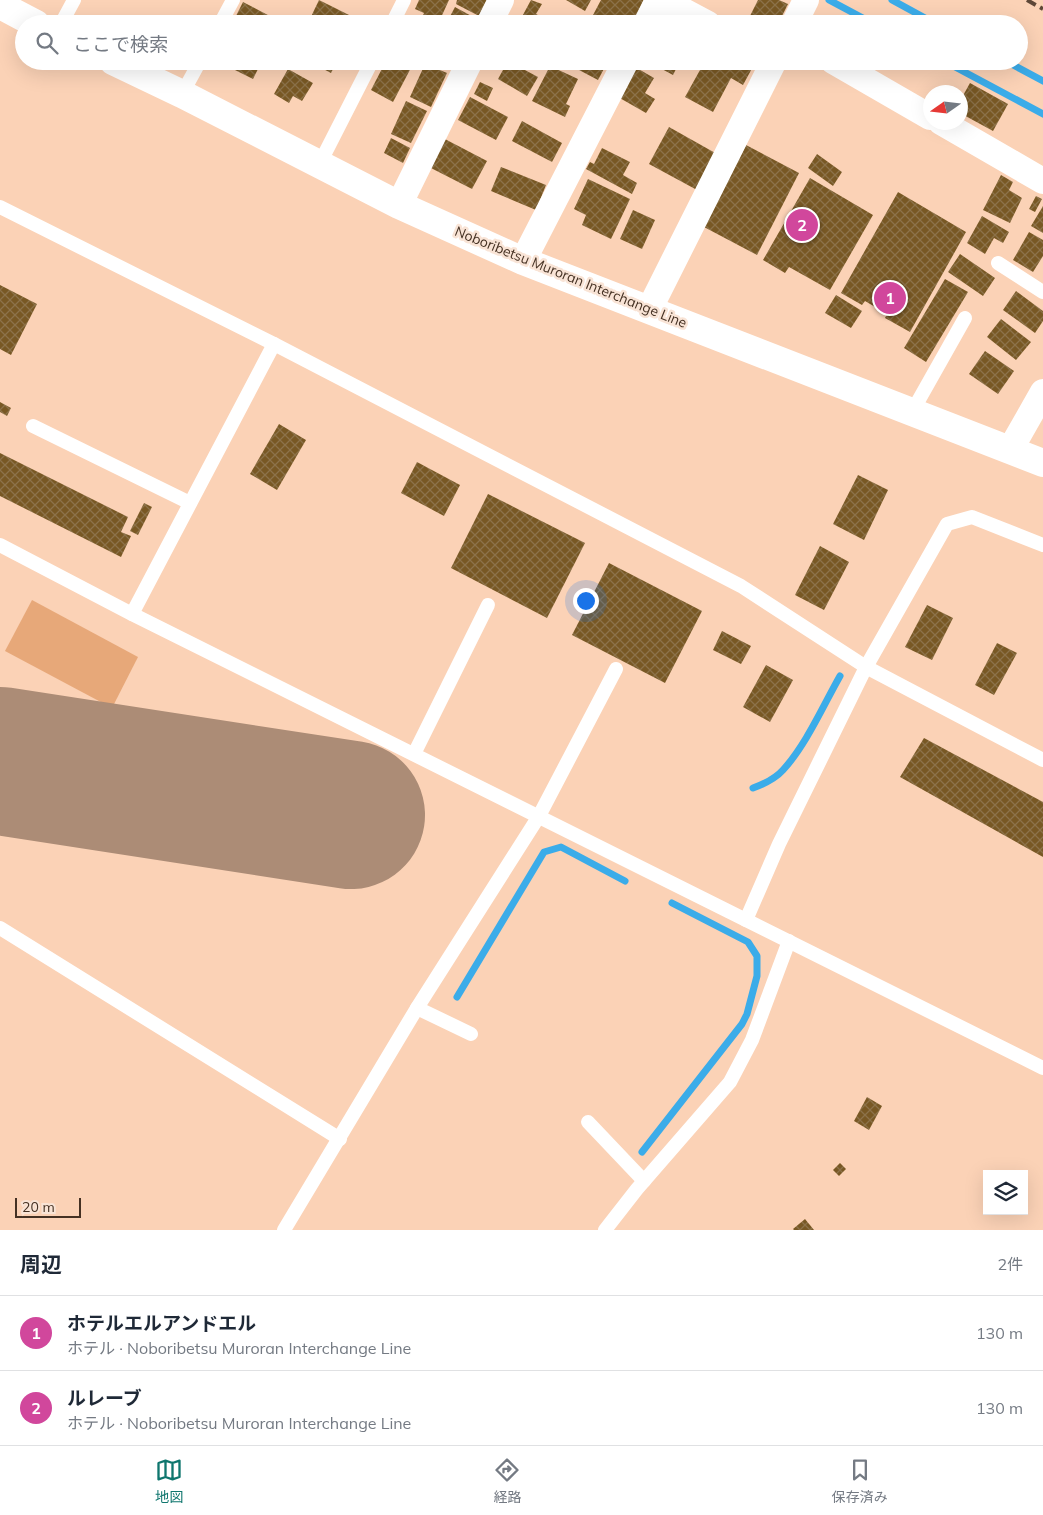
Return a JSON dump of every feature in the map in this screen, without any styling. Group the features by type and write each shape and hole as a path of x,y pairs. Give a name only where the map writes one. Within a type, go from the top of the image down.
{"main road":[{"path":"0,5 19,15"},
{"name":"Noboribetsu Muroran Interchange Line","path":"133,70 400,205 523,260 1043,463"}],"street":[{"path":"494,15 501,0"},
{"path":"650,15 658,0"},
{"path":"663,0 691,15"},
{"path":"798,15 806,0"},
{"path":"400,205 466,70"},
{"path":"523,260 621,70"},
{"path":"649,310 769,70"},
{"path":"849,70 923,113"},
{"path":"954,130 1043,181"},
{"path":"1010,450 1043,392"}],"lane":[{"path":"66,15 74,0"},
{"path":"225,15 233,0"},
{"path":"396,15 404,0"},
{"path":"182,94 195,70"},
{"path":"320,163 367,70"},
{"path":"0,207 274,344 741,586 866,667 1043,760"},
{"path":"998,263 1043,292"},
{"path":"912,412 965,318"},
{"path":"132,614 274,344"},
{"path":"33,426 190,503"},
{"path":"746,920 779,844 866,667 947,524 972,516 1043,545"},
{"path":"0,545 132,614 1043,1068"},
{"path":"414,754 488,605"},
{"path":"284,1230 417,1008 539,816 616,669"},
{"path":"0,928 340,1139"},
{"path":"605,1230 644,1181 730,1082 752,1040 789,941"},
{"path":"417,1008 471,1034"},
{"path":"588,1122 644,1181"}],"shaded area":[{"path":"32,600 138,657 112,708 5,651"}],"building":[{"path":"319,0 349,15 312,15"},
{"path":"419,0 449,0 442,15 423,15 424,13 415,9"},
{"path":"457,0 487,0 480,15 456,4"},
{"path":"531,0 542,4 536,14 538,15 523,15"},
{"path":"566,0 591,0 585,11"},
{"path":"601,0 644,0 636,15 593,15"},
{"path":"758,0 779,0 788,4 782,15 750,15"},
{"path":"243,2 268,15 236,15"},
{"path":"455,7 470,15 451,15"},
{"path":"235,70 258,70 253,79"},
{"path":"287,70 313,83 302,101 293,96 289,103 274,94"},
{"path":"381,70 410,70 393,102 371,90"},
{"path":"422,70 440,70 447,73 431,107 410,97"},
{"path":"503,70 525,70 538,77 527,96 498,79"},
{"path":"548,70 559,70 578,79 566,104 570,106 565,117 532,101"},
{"path":"579,70 603,70 598,80"},
{"path":"633,70 640,70 654,78 645,93 655,99 646,113 618,97"},
{"path":"664,70 676,70 673,75"},
{"path":"700,70 751,70 743,85 731,78 713,112 685,97"},
{"path":"480,82 493,88 487,101 474,94"},
{"path":"970,83 1008,104 993,131 968,117 968,87"},
{"path":"470,97 508,117 496,140 458,120"},
{"path":"406,101 427,111 411,143 391,134"},
{"path":"522,121 562,143 552,162 512,141"},
{"path":"669,127 717,154 697,190 649,164"},
{"path":"391,138 410,148 403,163 384,153"},
{"path":"443,138 487,161 472,189 429,167"},
{"path":"746,145 799,173 757,255 704,227"},
{"path":"602,148 630,162 623,175 637,183 632,194 586,169 590,162 594,164"},
{"path":"817,154 842,172 833,186 808,168"},
{"path":"501,167 546,185 536,210 491,191"},
{"path":"1001,175 1013,182 1009,190 1022,198 1010,223 983,210"},
{"path":"810,178 873,215 830,290 789,267 785,273 763,260"},
{"path":"588,179 630,199 611,239 582,225 586,215 574,209"},
{"path":"898,192 966,232 910,332 885,318 887,314 865,301 862,305 841,293"},
{"path":"1036,196 1042,199 1035,212 1029,209"},
{"path":"1043,206 1043,233 1031,226"},
{"path":"633,210 655,220 642,249 620,239"},
{"path":"982,216 1009,232 1003,243 994,238 985,254 967,243"},
{"path":"1029,232 1043,240 1043,256 1033,272 1013,260"},
{"path":"960,254 995,278 983,296 948,272"},
{"path":"945,279 968,292 926,362 904,348"},
{"path":"0,285 37,304 11,355 0,349"},
{"path":"1016,291 1043,311 1043,321 1035,333 1003,310"},
{"path":"836,295 862,311 851,328 825,313"},
{"path":"1001,319 1031,342 1016,360 987,337"},
{"path":"985,351 1014,371 998,394 969,374"},
{"path":"0,402 11,408 7,416 0,412"},
{"path":"279,424 306,440 277,490 250,474"},
{"path":"0,453 128,517 121,532 131,536 121,557 0,496"},
{"path":"417,462 460,485 444,516 401,493"},
{"path":"858,475 888,490 864,540 833,524"},
{"path":"488,494 585,543 547,618 451,568"},
{"path":"144,503 152,507 138,535 130,531"},
{"path":"820,546 849,562 824,610 795,595"},
{"path":"609,563 702,611 665,683 572,635"},
{"path":"927,605 953,618 932,660 905,647"},
{"path":"722,631 751,646 741,664 713,650"},
{"path":"997,643 1017,653 994,695 975,685"},
{"path":"766,665 793,680 770,722 743,707"},
{"path":"924,738 1043,802 1043,857 900,777"},
{"path":"867,1097 882,1106 869,1130 854,1121"},
{"path":"840,1163 846,1169 839,1176 833,1170"},
{"path":"805,1219 814,1230 793,1229"}],"waterway":[{"path":"829,0 857,15"},
{"path":"892,0 920,15"},
{"path":"961,70 1043,114"},
{"path":"1023,70 1043,81"},
{"path":"753,788 776,776 791,760 807,737 840,676"},
{"path":"457,997 544,852 561,847 625,881"},
{"path":"642,1152 742,1024 747,1014 757,976 757,956 748,942 672,903"}],"runway":[{"path":"0,761 351,815"}],"railway":[{"path":"1027,0 1043,9"}],"place":[{"name":"ルレーブ","path":"802,225"},
{"name":"ホテルエルアンドエル","path":"890,298"}]}
